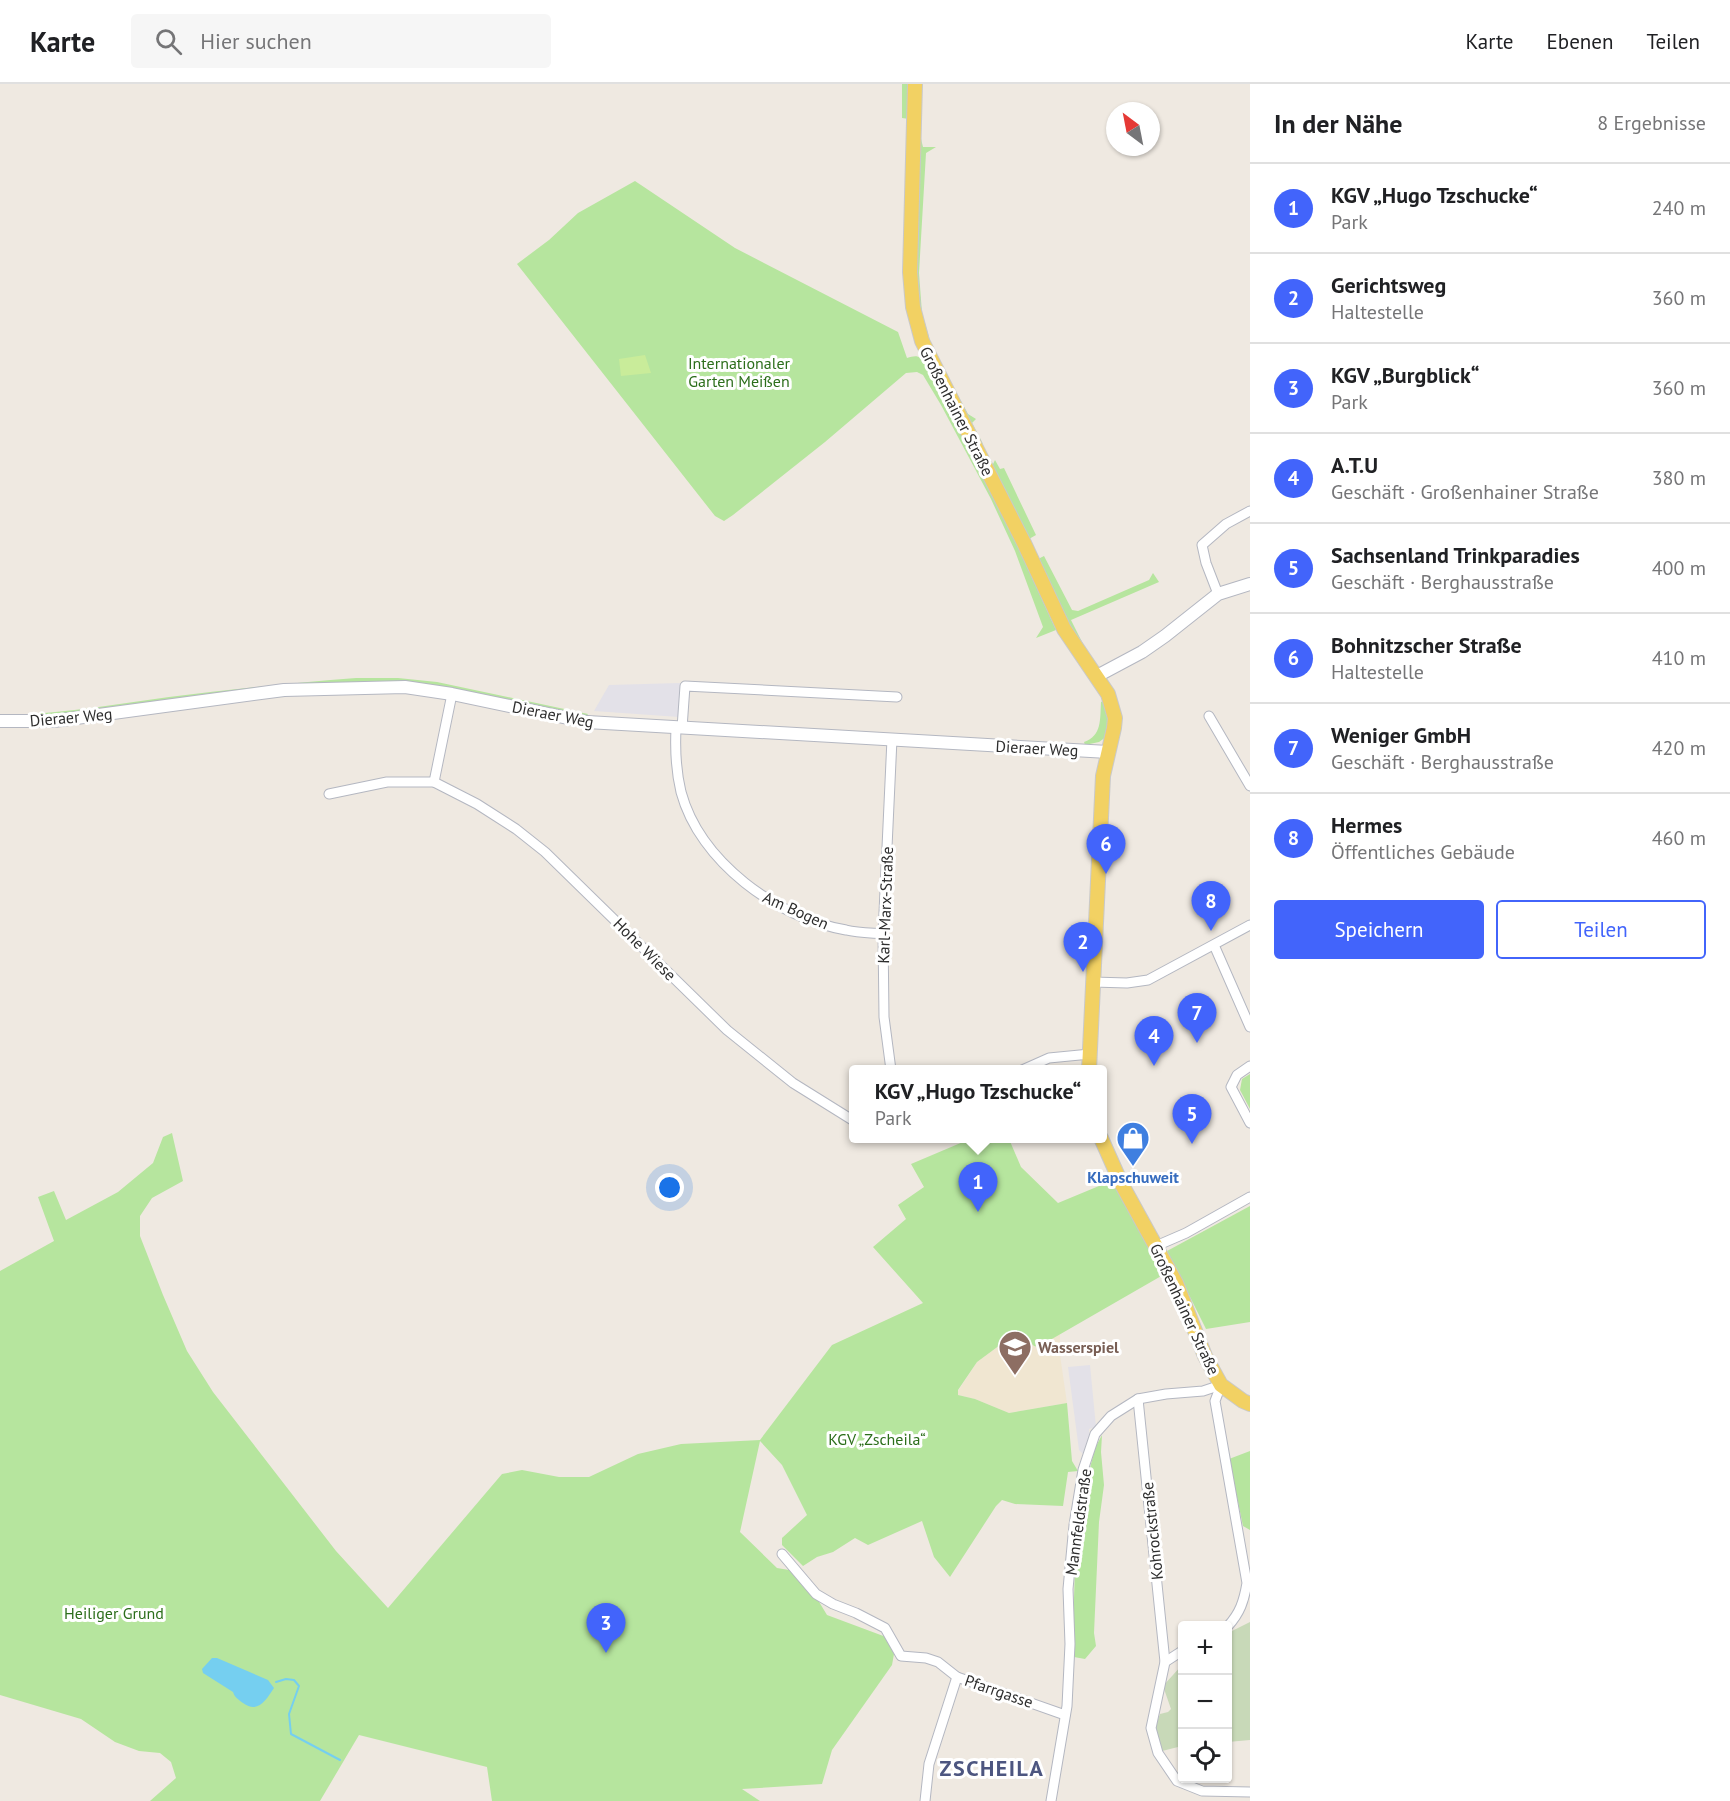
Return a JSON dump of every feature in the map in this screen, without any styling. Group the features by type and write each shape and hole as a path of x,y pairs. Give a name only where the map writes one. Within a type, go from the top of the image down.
{"main road":[{"name":"Großenhainer Straße","path":"915,84 910,272 913,307 922,341 1024,543 1064,629 1108,694 1115,718 1108,752"},
{"path":"1097,676 1158,641 1218,594 1250,584"},
{"name":"Dieraer Weg","path":"0,721 54,721 284,690 405,687 452,694 587,722 1108,752"},
{"path":"1089,1065 1101,803 1108,752"},
{"name":"Großenhainer Straße","path":"1103,1143 1121,1183 1185,1303 1205,1356 1221,1385 1250,1404"}],"street":[{"path":"1218,594 1202,545 1226,524 1250,511"},
{"name":"Am Bogen","path":"883,934 845,930 808,918 774,903 744,883 719,859 697,828 681,792 675,761 685,686 897,697"},
{"path":"434,782 452,694"},
{"path":"1209,716 1250,786"},
{"name":"Karl-Marx-Straße","path":"890,1065 884,1017 883,934 892,739"},
{"name":"Hohe Wiese","path":"329,794 387,782 434,782 477,804 516,829 574,880 727,1030 793,1083 849,1118"},
{"path":"1093,982 1127,983 1148,980 1250,925"},
{"path":"1214,945 1250,1027"},
{"path":"1033,1065 1049,1058 1090,1054"},
{"path":"1250,1066 1236,1075 1231,1087 1250,1123"},
{"path":"1156,1246 1186,1233 1250,1197"},
{"path":"1221,1385 1215,1401 1247,1583 1243,1603 1238,1615 1232,1621"},
{"name":"Mannfeldstraße","path":"1051,1801 1065,1715 1070,1644 1068,1589 1074,1525 1083,1470 1095,1434 1111,1416 1138,1399 1203,1391 1221,1385"},
{"name":"Kohrockstraße","path":"1138,1399 1165,1662 1151,1728 1158,1753 1177,1781 1202,1791 1250,1792"},
{"name":"Pfarrgasse","path":"782,1554 816,1594 885,1628 902,1656 926,1658 938,1662 957,1677 1065,1715"},
{"path":"1165,1662 1178,1654"},
{"path":"925,1801 929,1764 957,1677"}],"shaded area":[{"path":"680,683 679,717 594,711 609,685"},
{"name":"Wasserspiel","path":"1019,1331 1034,1346 1038,1347 1060,1334 1060,1355 1067,1403 1009,1413 975,1399 958,1395 958,1391 977,1362"},
{"path":"1090,1365 1096,1427 1089,1429 1090,1437 1083,1454 1079,1450 1068,1367"}],"green space":[{"path":"902,84 910,84 909,119 902,118"},
{"path":"918,139 921,139 923,147 936,147 926,153 919,273 922,313 931,344 968,414 976,419 972,423 983,444 929,345 916,297"},
{"name":"Internationaler Garten Meißen","path":"635,181 735,248 898,332 907,358 918,356 925,364 995,497 1056,630 1036,638 1043,627 1015,551 991,499 941,405 923,375 917,372 906,373 825,442 733,515 724,521 715,516 517,264 549,240 578,213"},
{"path":"645,355 651,373 621,376 619,359"},
{"path":"995,460 1000,469 1004,468 1036,535 1029,539 992,466"},
{"path":"1044,556 1072,610 1078,611 1149,580 1153,573 1159,582 1071,620 1084,646 1080,648 1038,559"},
{"path":"356,678 398,678 437,682 588,714 584,720 412,684 66,716 14,715 239,689"},
{"path":"1103,701 1108,717 1106,737 1099,742 1085,745 1084,742 1094,736 1097,731"},
{"path":"1250,1074 1250,1109 1240,1090 1242,1079"},
{"path":"172,1133 183,1181 152,1198 140,1216 140,1236 187,1351 213,1392 336,1551 388,1608 502,1474 522,1470 559,1477 589,1477 638,1454 681,1444 760,1440 832,1345 923,1303 873,1247 906,1219 898,1205 924,1187 911,1164 961,1143 1011,1143 1021,1167 1058,1203 1111,1181 1128,1208 1163,1275 1038,1347 1034,1346 1019,1331 977,1362 958,1390 958,1395 975,1399 1009,1413 1067,1403 1072,1461 1078,1471 1068,1472 1063,1506 1015,1504 1002,1500 950,1577 934,1557 922,1521 868,1545 855,1538 833,1552 817,1557 803,1566 782,1545 782,1538 807,1515 782,1465 760,1441 740,1532 777,1568 801,1572 827,1615 886,1637 894,1654 892,1665 832,1750 822,1784 742,1789 760,1801 492,1801 487,1767 359,1735 320,1801 150,1801 176,1778 171,1762 160,1753 139,1751 115,1742 81,1719 0,1695 0,1271 54,1241 38,1197 54,1191 66,1220 118,1192 153,1163 163,1137"},
{"path":"1250,1206 1250,1322 1206,1329 1167,1251"},
{"path":"1102,1435 1104,1485 1099,1522 1094,1633 1096,1646 1085,1659 1074,1657 1077,1544 1081,1507 1089,1482 1087,1480 1095,1448"},
{"path":"1250,1451 1250,1530 1243,1526 1229,1459"},
{"path":"1250,1622 1250,1740 1232,1742 1232,1675 1232,1631"},
{"path":"1178,1669 1178,1747 1162,1751 1155,1728 1160,1714 1171,1709 1163,1686"}],"water":[{"path":"212,1658 217,1658 268,1680 274,1688 261,1704 248,1706 233,1692 203,1673 202,1669"}],"waterway":[{"path":"276,1682 286,1679 294,1680 299,1686 289,1714 291,1734 340,1760"}],"place":[{"name":"Bohnitzscher Straße","path":"1106,874"},
{"name":"Hermes","path":"1211,931"},
{"name":"Gerichtsweg","path":"1083,972"},
{"name":"Weniger GmbH","path":"1197,1043"},
{"name":"A.T.U","path":"1154,1066"},
{"name":"Sachsenland Trinkparadies","path":"1192,1144"},
{"name":"Klapschuweit","path":"1133,1167"},
{"name":"KGV „Hugo Tzschucke“","path":"978,1212"},
{"name":"Wasserspiel","path":"1015,1376"},
{"name":"KGV „Burgblick“","path":"606,1653"}],"district":[{"name":"ZSCHEILA","path":"992,1768"}],"park label":[{"name":"KGV „Zscheila“","path":"877,1439"},
{"name":"Heiliger Grund","path":"114,1613"}]}
